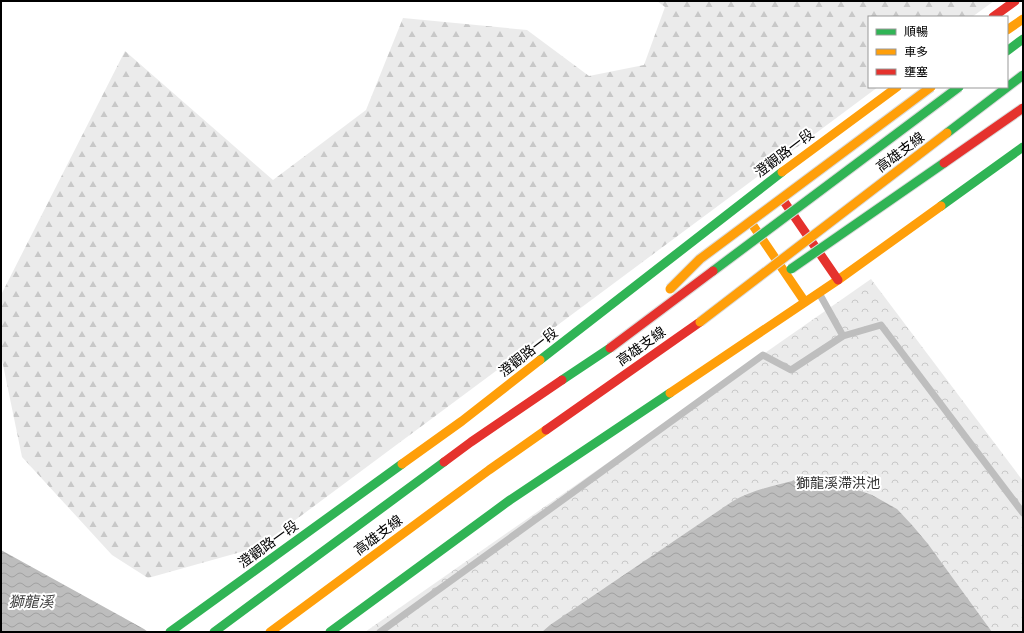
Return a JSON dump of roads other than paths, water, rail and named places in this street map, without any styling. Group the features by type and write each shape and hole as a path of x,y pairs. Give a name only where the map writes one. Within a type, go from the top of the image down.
{"main road":[{"path":"994,16 1015,1"},
{"path":"1008,29 1023,18"},
{"path":"1008,50 1023,39"},
{"name":"高雄支線","path":"1008,87 1023,76"},
{"name":"澄觀路一段","path":"170,632 462,421 739,204 774,187 896,88"},
{"path":"610,348 700,259 930,88"},
{"name":"高雄支線","path":"214,632 471,442 610,348 958,88"},
{"name":"高雄支線","path":"270,632 489,470 700,322 1007,88"},
{"path":"780,276 806,260 1023,108"},
{"path":"330,632 510,500 838,280 1023,147"},
{"path":"774,187 838,280"},
{"path":"739,204 805,302"},
{"path":"700,322 760,287"}],"lane":[{"path":"819,293 843,336"},
{"path":"380,632 763,355 791,370 843,336 880,325 1023,513"}],"water":[{"path":"797,480 835,482 872,495 897,509 928,544 992,632 542,632 550,625 733,501 756,491"},
{"name":"獅龍溪","path":"1,550 144,629 148,632 1,632"}],"park label":[{"name":"獅龍溪滯洪池","path":"838,483"}]}
